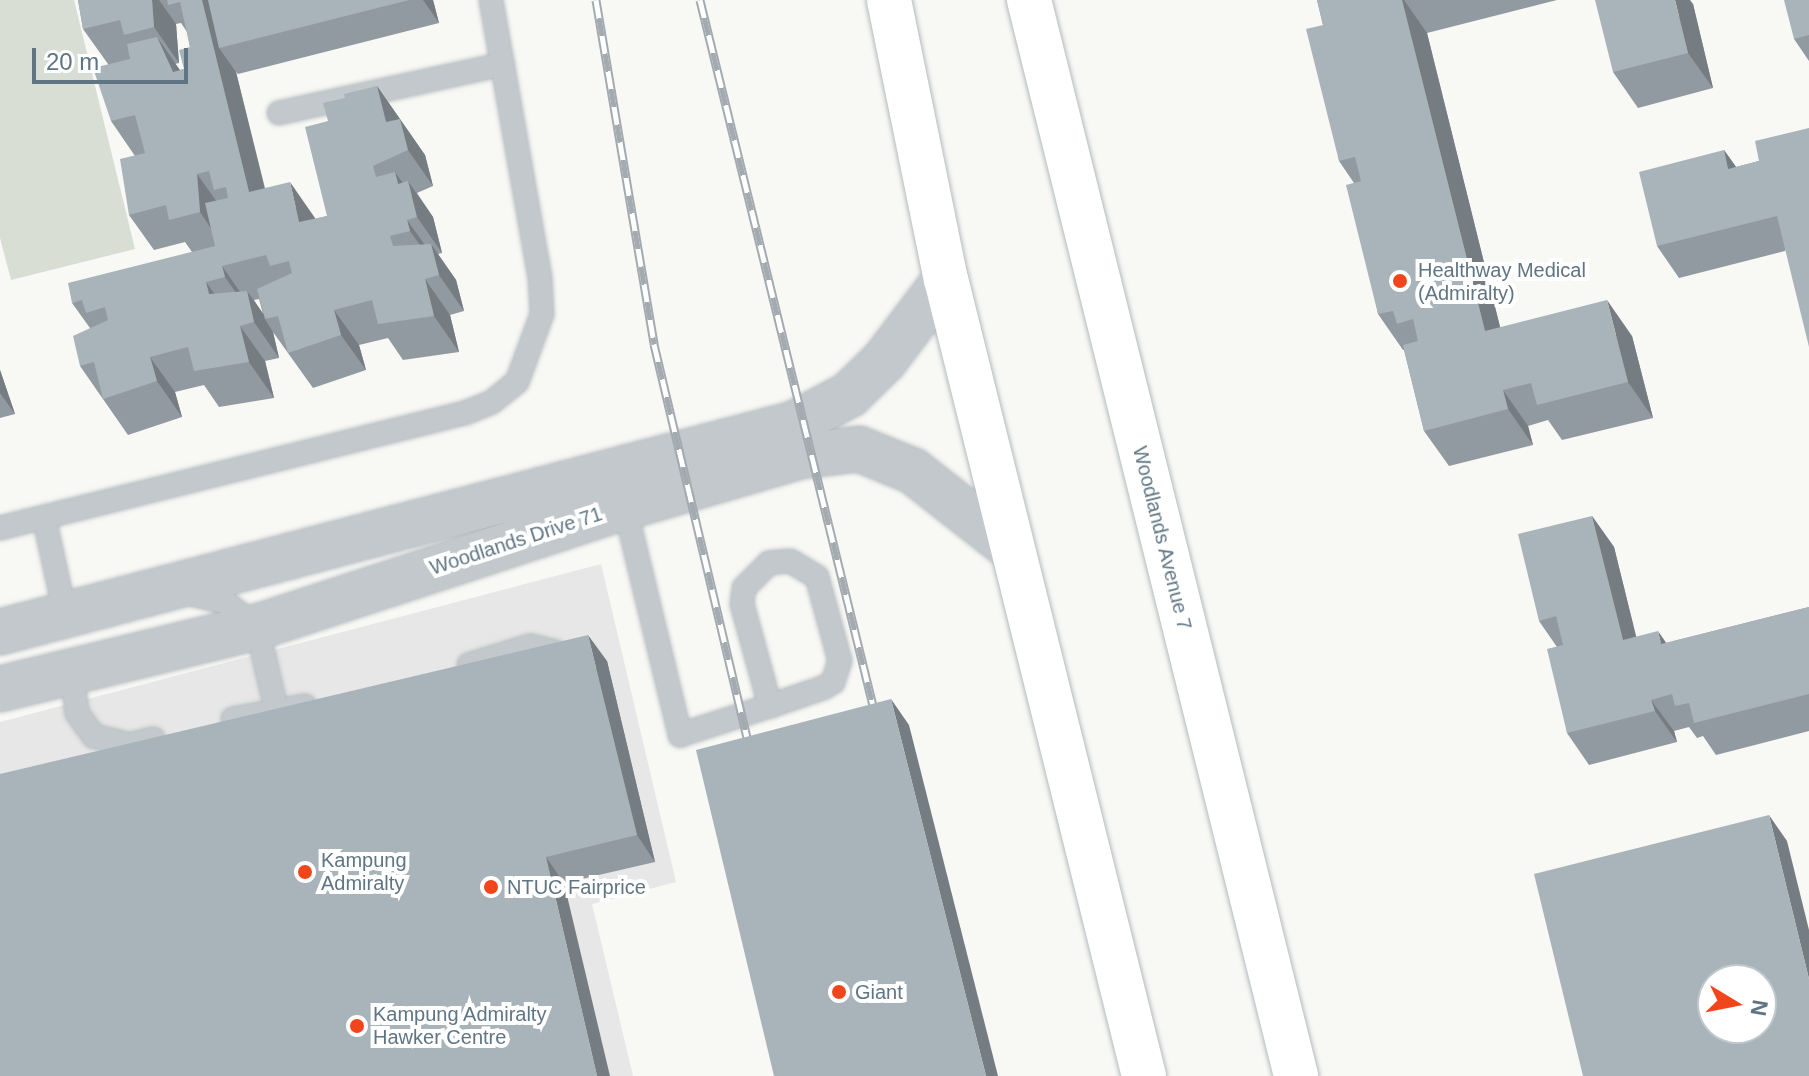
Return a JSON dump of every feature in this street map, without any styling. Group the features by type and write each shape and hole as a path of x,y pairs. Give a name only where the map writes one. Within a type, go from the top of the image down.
{"main road":[{"path":"889,0 946,279 1010,547 1144,1076"},
{"name":"Woodlands Avenue 7","path":"1029,0 1296,1076"}],"street":[{"name":"Woodlands Drive 71","path":"0,632 66,618 794,424 849,395 884,361 946,279"},
{"name":"Woodlands Drive 71","path":"0,689 257,627 625,507 801,456 859,449 913,471 1010,547"}],"lane":[{"path":"0,528 465,413 492,402 517,382 533,350 542,314 541,290 491,0"},
{"path":"279,113 503,64"},
{"path":"625,507 680,735 770,706 823,688 840,671 817,577 790,561 769,563 744,588 742,604 770,706"},
{"path":"44,517 66,618"},
{"path":"161,591 225,602 257,627 276,708"},
{"path":"441,674 530,646 555,652 561,672"},
{"path":"72,672 77,713 94,736 129,745 173,734"},
{"path":"217,723 276,708 322,705"}],"shaded area":[{"path":"0,0 74,0 135,249 11,280 0,238"},
{"name":"Kampung Admiralty","path":"601,564 676,882 592,904 633,1076 0,1076 0,722"}],"building":[{"path":"78,0 152,0 154,27 124,35 120,20 83,29"},
{"path":"167,0 202,0 249,192 290,182 299,222 327,216 305,127 328,121 323,103 377,86 386,122 400,119 408,150 373,166 376,177 395,172 398,184 408,181 417,217 407,220 410,231 390,236 393,246 431,244 439,275 425,279 434,316 378,324 372,300 334,310 341,335 288,353 278,316 265,319 257,289 292,273 289,261 270,266 266,255 222,266 225,277 206,282 209,294 247,291 254,322 240,326 249,362 194,371 188,347 150,357 157,381 103,399 94,362 80,366 73,336 108,320 105,307 86,313 82,300 72,303 68,283 215,246 205,203 228,198 226,187 214,190 209,171 197,174 200,212 169,220 166,205 129,215 120,159 145,153 135,115 111,121 93,68 130,59 127,44 157,37 173,72 184,69 179,50 190,47 180,2 168,5"},
{"path":"208,0 409,0 219,48"},
{"path":"1317,0 1402,0 1485,331 1607,300 1628,382 1537,405 1531,383 1503,390 1508,409 1424,431 1403,345 1418,341 1413,319 1397,324 1393,311 1378,314 1346,185 1361,181 1355,157 1339,161 1306,29 1323,25"},
{"path":"1595,0 1675,0 1688,53 1613,72"},
{"path":"1784,0 1809,0 1809,35 1794,39"},
{"path":"1809,128 1809,347 1777,216 1657,246 1639,172 1724,150 1728,169 1759,161 1755,141"},
{"path":"1592,516 1623,640 1658,631 1661,644 1809,607 1809,694 1694,723 1689,703 1675,706 1672,694 1651,700 1655,711 1567,733 1547,649 1563,645 1556,616 1539,621 1518,534"},
{"name":"Kampung Admiralty","path":"588,635 637,835 546,857 597,1076 0,1076 0,774"},
{"path":"891,699 986,1076 774,1076 696,750"},
{"path":"1769,815 1809,979 1809,1076 1583,1076 1534,874"}],"railway":[{"path":"596,0 654,344 752,758"},
{"path":"700,0 878,726"}],"place":[{"name":"Healthway Medical (Admiralty)","path":"1400,281"},
{"name":"Kampung Admiralty","path":"305,872"},
{"name":"NTUC Fairprice","path":"491,887"},
{"name":"Giant","path":"839,992"},
{"name":"Kampung Admiralty Hawker Centre","path":"357,1026"}]}
